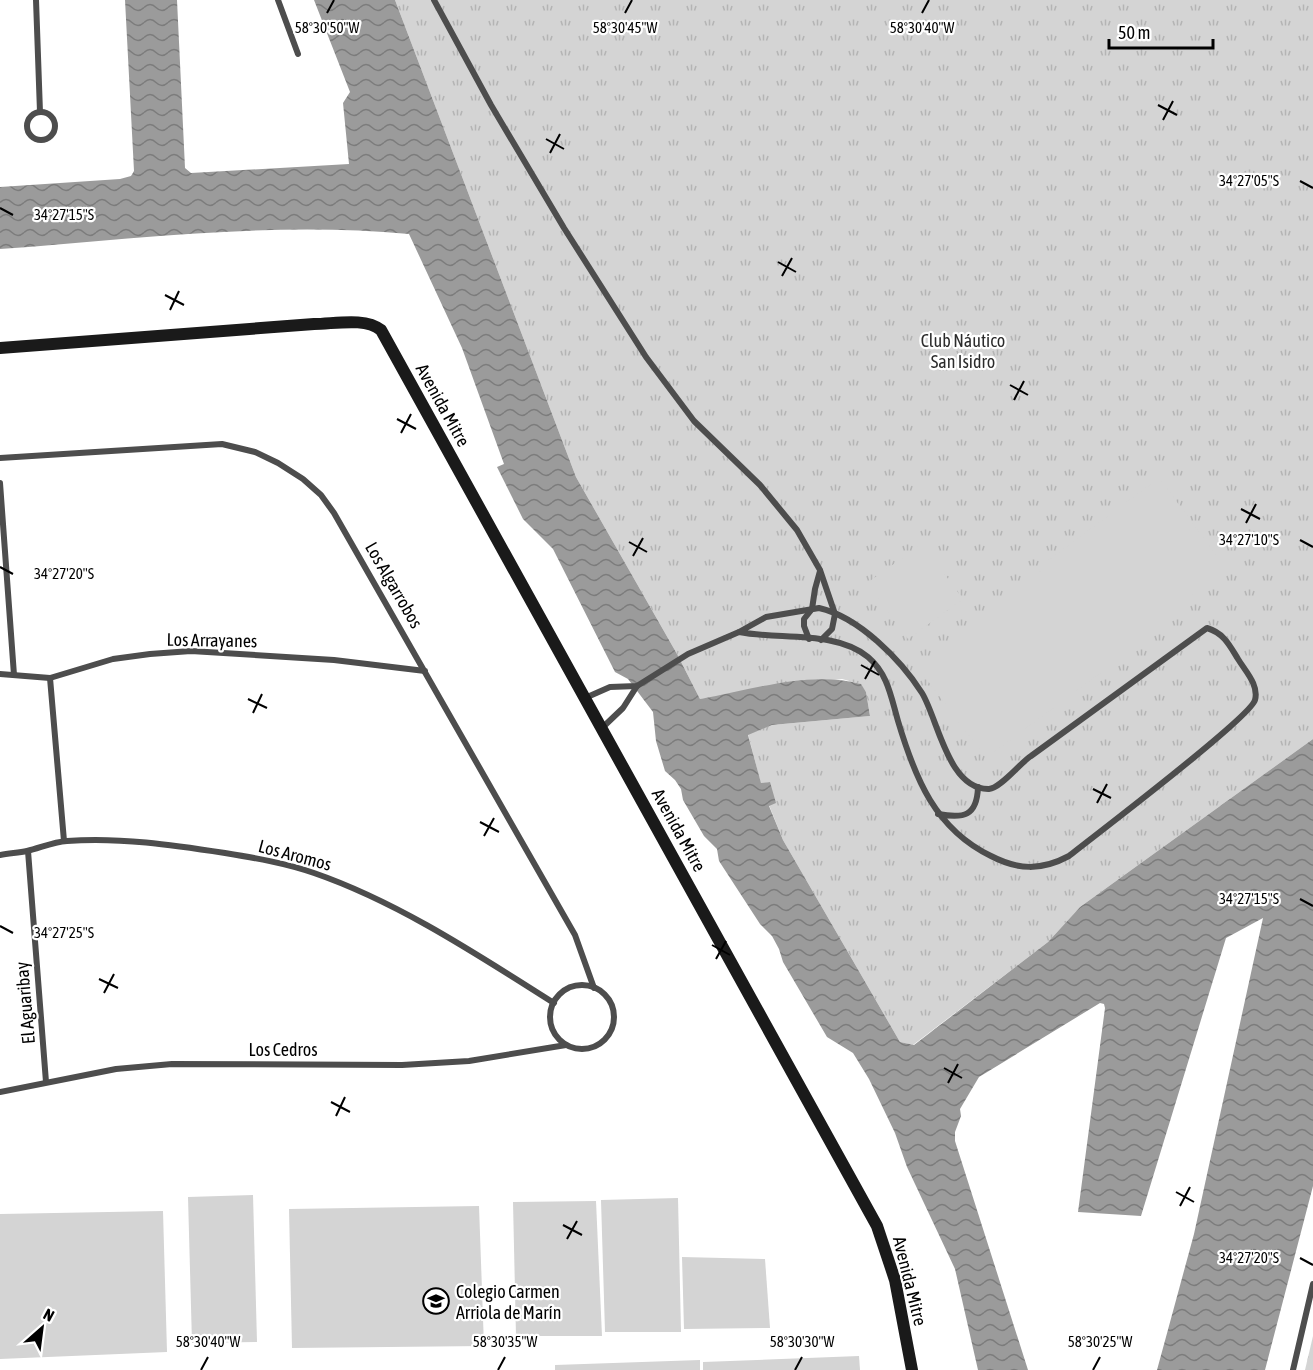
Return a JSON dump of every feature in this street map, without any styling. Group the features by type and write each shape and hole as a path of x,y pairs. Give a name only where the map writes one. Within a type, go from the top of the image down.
{"street":[{"path":"36,0 40,112"},
{"path":"278,0 298,54"},
{"path":"434,0 503,126 564,228 646,357 694,421 760,485 797,530 820,570 835,614 832,629 821,639"},
{"path":"40,112 49,114 55,123 51,136 42,140 33,138 27,127 29,118 40,112"},
{"name":"Avenida Mitre","path":"0,348 314,324 374,324 381,330 877,1227 895,1280 912,1370"},
{"name":"Los Algarrobos","path":"0,458 222,444 255,452 279,463 303,479 321,495 334,513 575,935 594,988"},
{"path":"0,483 14,675"},
{"path":"809,639 804,619 812,609 814,589 820,570"},
{"path":"602,728 624,708 640,684 688,654 739,632 766,617 819,608 851,622 886,649 909,673 924,696 949,757 961,774 978,787 989,789 996,787 1026,759 1208,628 1217,630 1224,638 1253,682 1256,692 1252,708 1179,770 1069,856 1054,864 1033,868 1003,862 975,848 937,813 924,791 913,763 885,675 860,651 821,639 759,636 739,632"},
{"name":"Los Arrayanes","path":"0,674 50,678 113,659 191,651 334,660 425,671"},
{"path":"50,678 64,841"},
{"path":"585,698 609,687 640,684"},
{"path":"937,813 956,817 967,814 978,801 978,787"},
{"name":"Los Aromos","path":"0,855 28,851 64,841 98,840 196,848 284,864 354,889 419,922 470,950 554,1002"},
{"name":"El Aguaribay","path":"28,851 46,1082"},
{"path":"566,1045 553,1031 550,1012 554,1002 559,995 575,986 594,988"},
{"name":"Los Cedros","path":"0,1092 116,1068 172,1064 402,1065 469,1061 566,1045 586,1049 605,1040 614,1021 610,1001 594,988"},
{"path":"1293,1370 1313,1284"}],"green space":[{"name":"Club Náutico San Isidro","path":"395,0 1313,0 1313,739 1080,907 1048,942 913,1045 900,1042 783,840 769,805 770,782 761,784 748,734 772,725 870,716 866,692 860,684 842,679 700,699 677,654 576,477"},
{"path":"1159,478 1227,569 1107,659 1111,665 986,758 918,668 1042,575 1038,568"},
{"path":"922,544 963,599 908,639 867,583"},
{"path":"253,1195 257,1342 192,1343 188,1197"},
{"path":"678,1198 681,1332 605,1332 601,1200"},
{"path":"596,1201 602,1336 516,1336 513,1202"},
{"path":"479,1206 484,1346 292,1348 289,1209"},
{"path":"163,1211 167,1352 0,1359 0,1214"},
{"path":"682,1257 765,1259 770,1328 684,1329"},
{"path":"1313,1336 1313,1370 1305,1370"},
{"path":"859,1356 860,1370 703,1370 703,1362"},
{"path":"700,1360 700,1370 555,1370 555,1365"}],"water":[{"path":"125,0 177,0 185,168 191,173 349,164 343,103 350,92 314,0 395,0 576,477 677,654 700,699 780,683 821,679 861,684 866,692 870,716 772,725 748,735 761,783 770,782 776,803 769,806 783,840 900,1042 914,1045 1048,942 1080,907 1313,739 1313,1186 1265,1370 1157,1370 1194,1234 1263,918 1226,938 1141,1216 1078,1212 1104,1004 1100,1003 979,1077 960,1109 961,1116 955,1132 955,1141 1028,1370 978,1370 955,1269 869,1079 853,1053 827,1037 783,962 772,936 760,924 719,861 717,849 704,836 683,800 681,789 665,771 656,741 653,712 628,679 615,672 553,549 523,519 497,467 504,464 462,348 409,234 307,229 255,230 0,249 0,187 120,179 131,176 134,171"}],"place":[{"name":"Colegio Carmen Arriola de Marín","path":"436,1301"}]}
